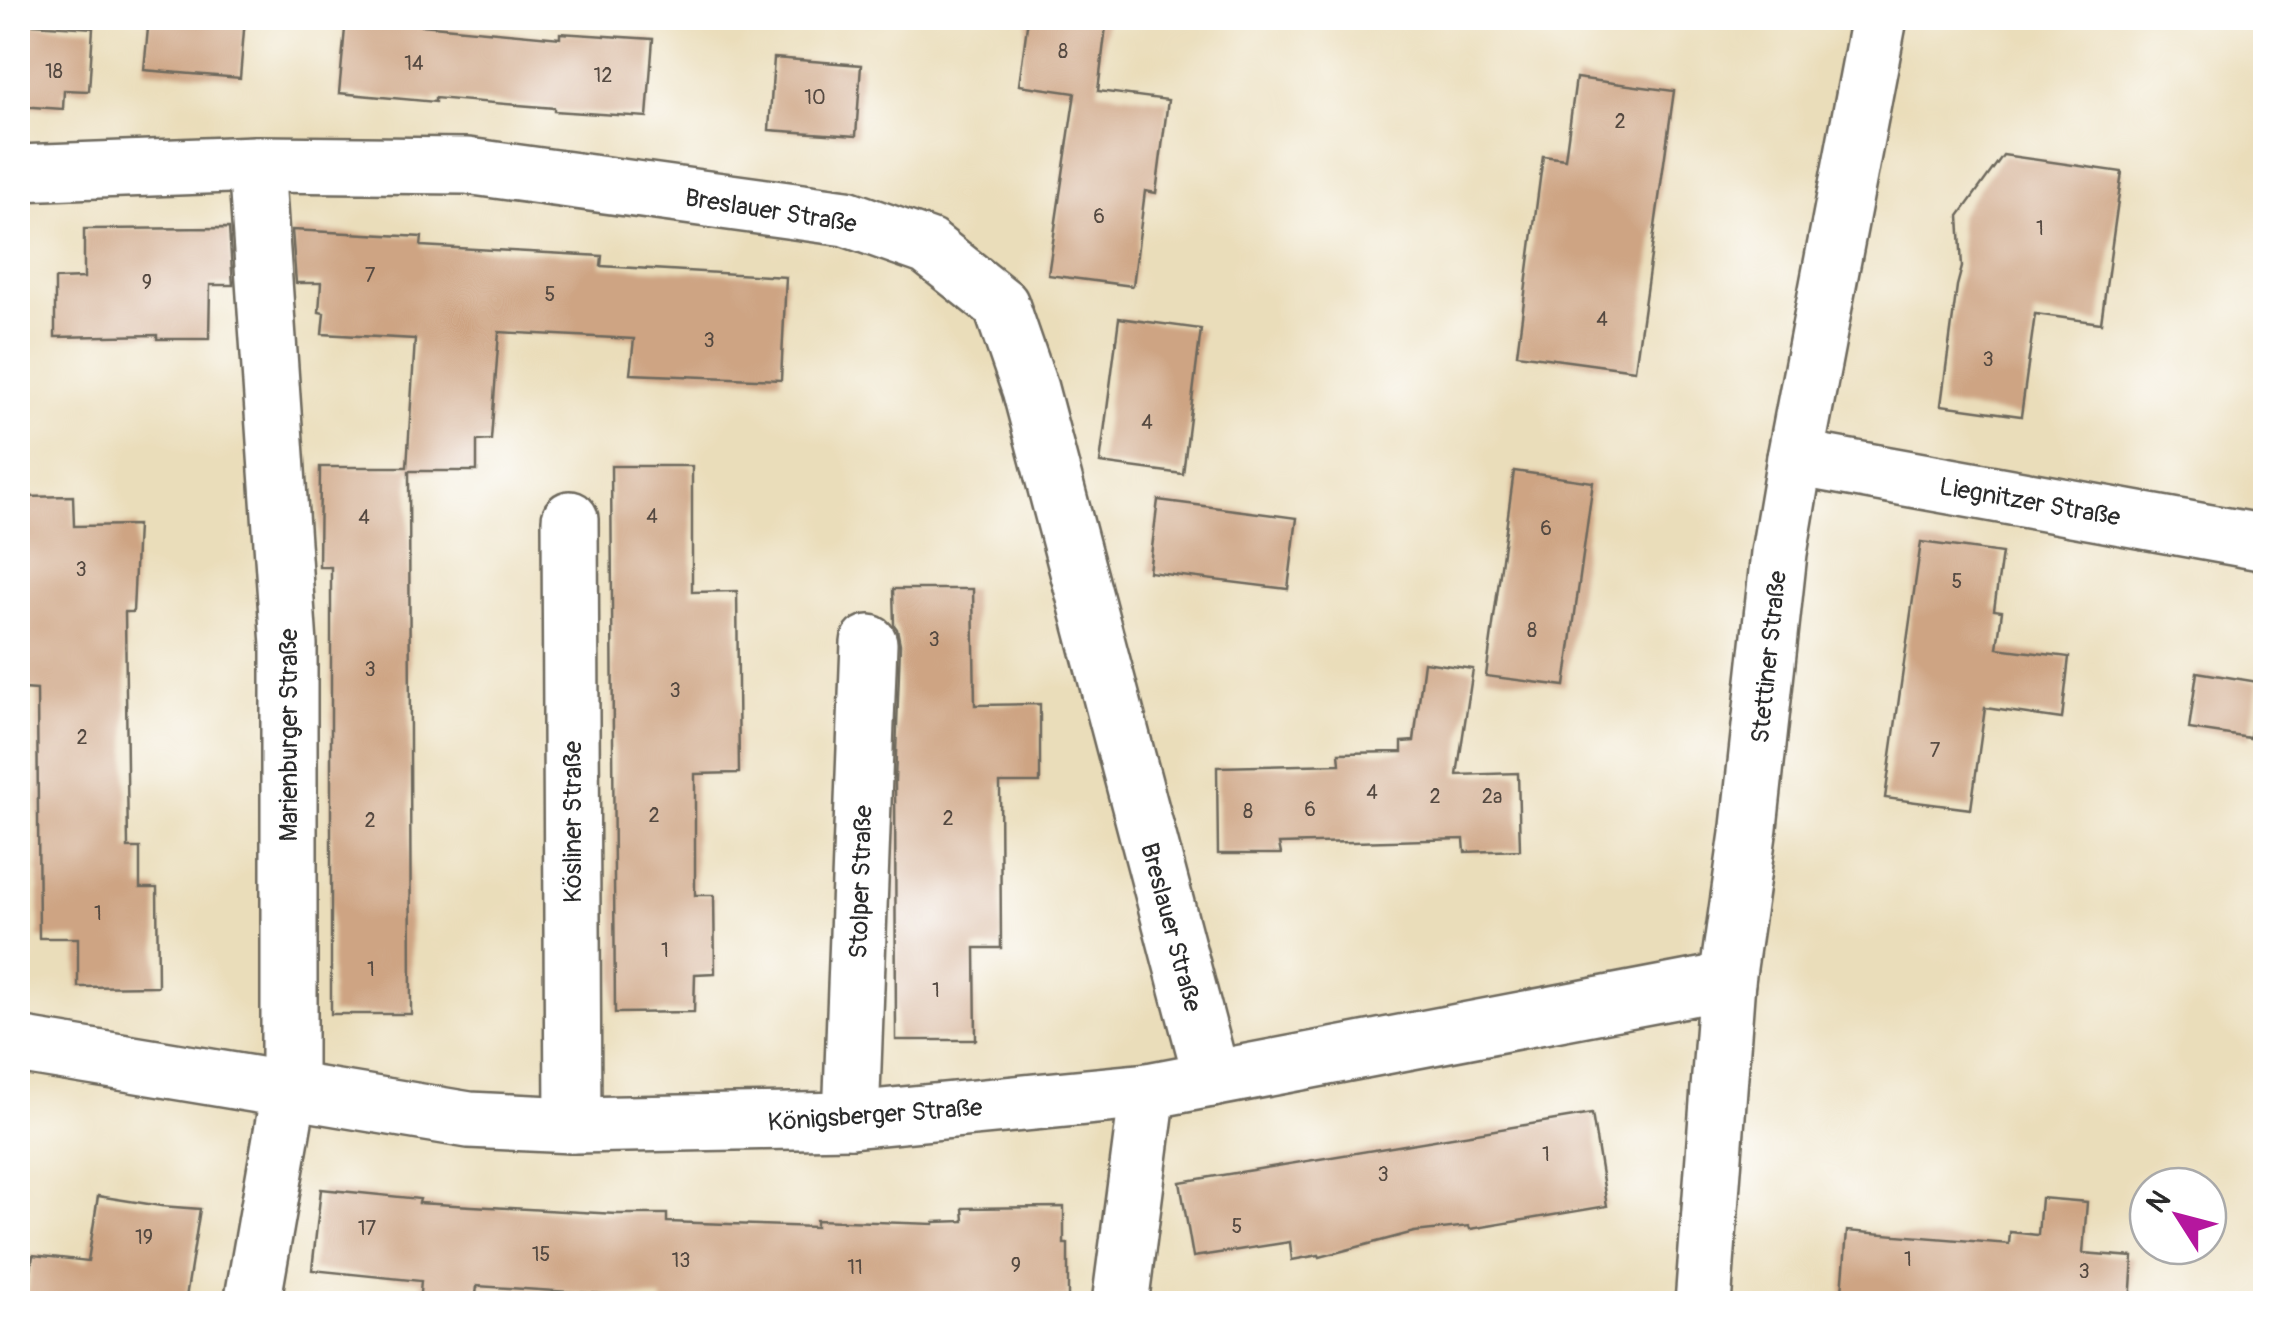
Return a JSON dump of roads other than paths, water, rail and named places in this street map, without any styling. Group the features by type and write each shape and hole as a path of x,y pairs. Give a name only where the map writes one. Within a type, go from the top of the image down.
{"street":[{"name":"Stettiner Straße","path":"1703,1304 1728,980 1779,552 1879,18"},
{"name":"Breslauer Straße","path":"18,172 256,164 467,166 846,218 928,247 1001,306 1030,389 1212,1079"},
{"name":"Marienburger Straße","path":"252,1304 288,1092 288,645 256,164"},
{"name":"Liegnitzer Straße","path":"1795,458 2266,544"},
{"name":"Kösliner Straße","path":"570,519 573,1125"},
{"name":"Stolper Straße","path":"850,1120 868,644"},
{"name":"Königsberger Straße","path":"18,1046 468,1120 573,1125 850,1120 1148,1091 1728,980"},
{"path":"1120,1304 1148,1091"}]}
